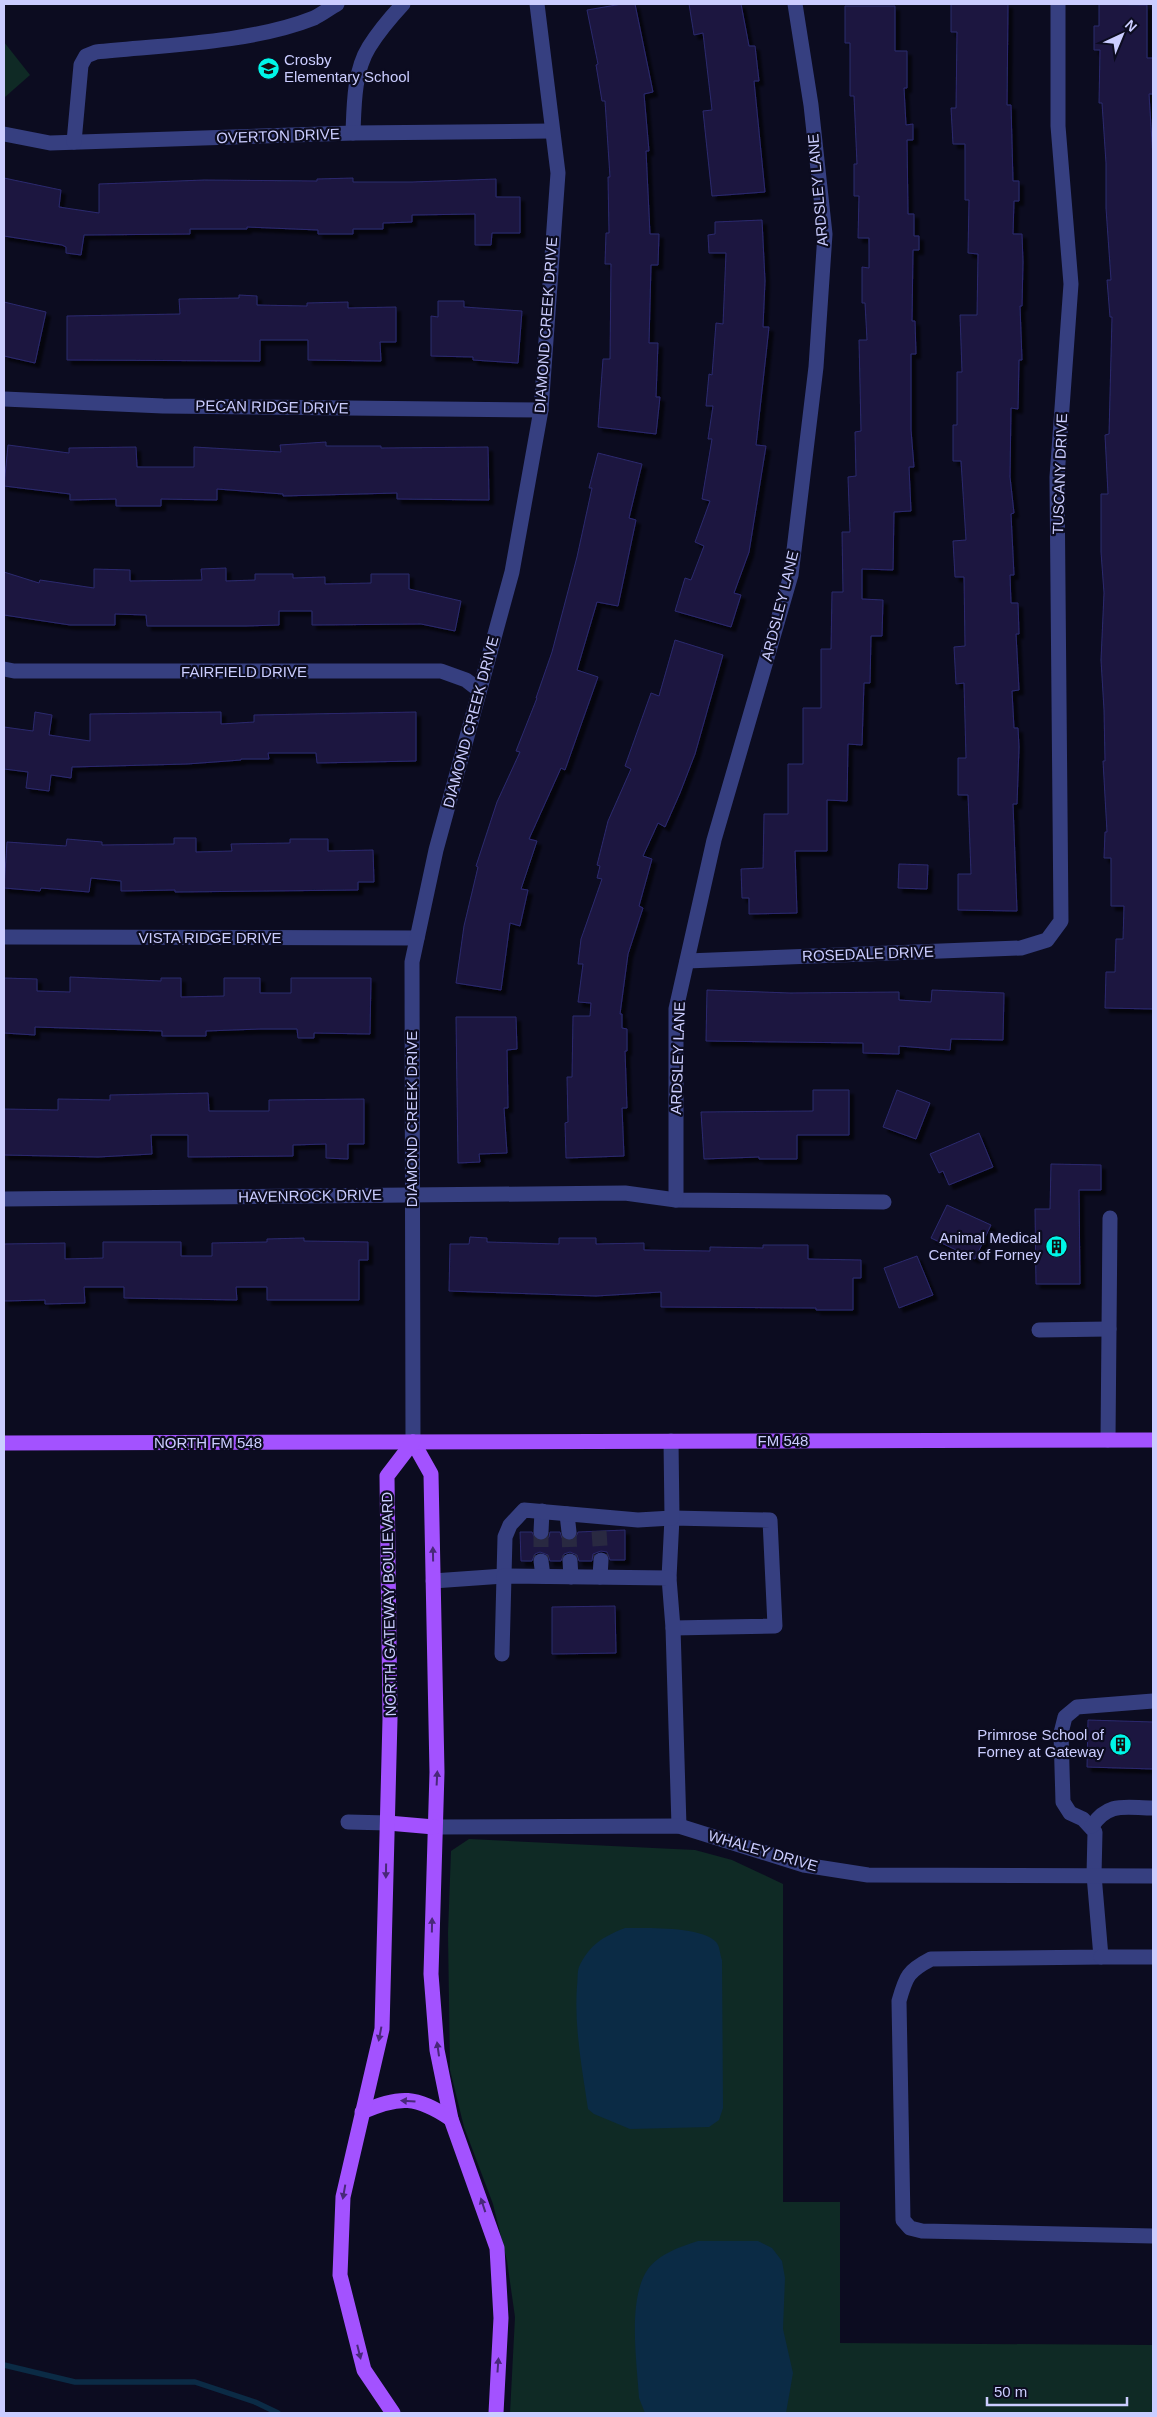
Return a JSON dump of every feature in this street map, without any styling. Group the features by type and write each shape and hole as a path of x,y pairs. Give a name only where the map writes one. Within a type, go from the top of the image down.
{"main road":[{"name":"FM 548","path":"413,1442 1153,1440"},
{"name":"NORTH FM 548","path":"4,1443 413,1442"},
{"path":"413,1442 431,1474 437,1772 431,1974 437,2050 451,2119 497,2248 501,2318 496,2413"},
{"name":"NORTH GATEWAY BOULEVARD","path":"393,2413 364,2370 340,2275 343,2196 382,2029 390,1719 387,1476 413,1442"},
{"path":"388,1822 434,1827"},
{"path":"362,2112 384,2102 408,2100 431,2106 451,2119"}],"street":[{"path":"74,142 81,65 86,56 96,52 242,36 316,17 337,4"},
{"path":"353,134 356,90 362,62 369,47 403,4"},
{"name":"DIAMOND CREEK DRIVE","path":"413,1442 412,962 436,850 512,572 540,410 558,173 537,4"},
{"name":"ARDSLEY LANE","path":"676,1200 676,1009 714,840 791,575 814,387 825,234 810,105 795,4"},
{"name":"TUSCANY DRIVE","path":"1047,940 1061,921 1057,477 1071,284 1058,126 1058,4"},
{"name":"OVERTON DRIVE","path":"4,134 50,142 74,142 353,134 552,131"},
{"name":"PECAN RIDGE DRIVE","path":"4,399 163,406 540,410"},
{"name":"FAIRFIELD DRIVE","path":"4,669 82,672 441,671 466,680 479,690"},
{"name":"VISTA RIDGE DRIVE","path":"4,937 417,938"},
{"name":"ROSEDALE DRIVE","path":"687,961 1021,948 1047,940"},
{"name":"HAVENROCK DRIVE","path":"4,1199 625,1193 676,1200 884,1202"},
{"path":"1108,1440 1110,1218"},
{"path":"1039,1330 1109,1329"},
{"path":"672,1441 672,1518 669,1578 673,1628 679,1826"},
{"path":"502,1654 505,1537 510,1525 524,1510 567,1514 599,1524 672,1518 770,1520 775,1626 673,1628"},
{"path":"541,1532 542,1511"},
{"path":"567,1514 569,1532"},
{"path":"600,1560 600,1577"},
{"path":"570,1561 571,1577"},
{"path":"433,1581 504,1576 542,1569 571,1577 669,1578"},
{"path":"1100,1957 1094,1876 1095,1832 1092,1826 1083,1818 1070,1813 1063,1802 1061,1733 1066,1717 1077,1707 1153,1700"},
{"path":"1092,1826 1100,1814 1110,1808 1153,1808"},
{"path":"348,1822 388,1822"},
{"name":"WHALEY DRIVE","path":"434,1827 679,1826 804,1865 868,1875 1153,1876"},
{"path":"1153,1958 931,1959 913,1968 904,1982 899,2001 903,2220 910,2228 922,2232 1153,2236"}],"green space":[{"path":"4,42 30,75 5,97 4,96"},
{"path":"469,1839 695,1850 732,1860 783,1884 783,2202 840,2202 840,2343 1153,2345 1153,2413 510,2413 515,2317 507,2261 493,2204 464,2127 450,2070 448,1933 451,1851"}],"water":[{"path":"625,1928 659,1928 699,1933 709,1937 718,1946 722,1960 723,2108 719,2120 709,2127 630,2129 594,2114 588,2109 578,2032 576,2001 578,1969 592,1947 610,1934"},
{"path":"698,2241 758,2241 772,2248 782,2261 785,2278 783,2329 793,2373 786,2413 645,2413 639,2398 635,2349 637,2297 648,2269 658,2259 678,2248"}],"building":[{"path":"622,4 635,4 653,92 644,94 649,151 646,151 650,234 659,234 658,265 651,265 649,343 658,343 656,397 660,397 656,434 598,427 603,359 610,359 611,264 605,264 606,233 609,233 608,177 610,177 605,101 602,101 596,65 598,64 587,10"},
{"path":"689,4 741,4 749,46 755,46 759,81 754,81 765,192 712,196 703,111 712,110 703,33 694,35"},
{"path":"951,4 1008,4 1007,105 1011,105 1013,181 1019,181 1019,201 1014,201 1013,234 1022,234 1023,262 1022,306 1020,306 1022,360 1019,360 1018,409 1011,408 1010,477 1014,513 1011,514 1014,575 1010,575 1011,603 1018,603 1019,634 1016,634 1019,690 1012,691 1014,728 1018,728 1019,747 1017,804 1013,804 1017,911 958,910 958,874 971,874 968,795 958,795 958,758 966,758 964,683 956,684 954,647 965,646 964,577 955,577 953,541 966,540 961,461 953,461 953,425 957,425 957,372 962,372 960,315 977,315 978,254 968,253 969,200 965,200 965,144 953,144 951,108 956,108 957,32 951,32"},
{"path":"1099,4 1147,5 1147,58 1153,58 1153,94 1149,94 1153,158 1153,1009 1105,1008 1106,972 1115,972 1116,939 1123,939 1124,906 1111,906 1111,858 1104,858 1105,832 1107,832 1103,761 1105,761 1104,710 1101,660 1104,593 1101,552 1101,494 1108,494 1105,435 1109,434 1112,317 1110,317 1107,280 1111,280 1106,208 1106,163 1102,103 1099,103 1100,50 1094,50 1094,26 1099,26"},
{"path":"845,6 895,6 895,51 907,51 907,88 904,88 906,125 913,124 913,140 907,140 908,214 914,214 914,236 919,236 919,250 913,250 912,321 915,321 916,354 911,354 911,430 914,467 909,467 911,511 894,512 893,570 862,569 862,599 883,600 882,636 871,636 870,683 864,683 862,745 848,744 847,801 827,800 827,851 795,851 797,913 749,914 749,898 742,898 741,869 763,868 764,814 788,814 788,764 803,764 803,708 821,708 821,649 831,649 832,592 843,592 842,532 850,532 848,477 856,476 855,432 861,431 859,340 867,340 865,303 862,303 862,267 869,268 869,238 858,238 859,196 854,196 854,164 857,164 854,96 850,96 850,43 845,43"},
{"path":"4,178 61,190 59,207 99,213 99,184 204,180 317,181 317,179 353,178 353,182 496,179 496,197 520,197 520,233 492,233 491,245 475,245 475,214 412,215 412,222 383,223 383,229 353,229 353,234 318,234 318,230 247,227 247,229 190,229 190,234 84,235 81,255 66,253 66,247 62,245 4,236"},
{"path":"762,220 765,281 763,327 769,327 756,445 766,446 749,552 734,593 741,595 731,627 675,611 685,578 691,580 704,546 695,542 710,501 702,499 712,439 708,439 713,406 706,406 709,374 712,375 716,323 723,324 726,253 709,253 708,235 715,234 715,222"},
{"path":"239,295 257,296 257,305 307,306 307,303 348,302 348,308 396,307 396,342 380,342 381,361 308,360 308,340 260,340 260,361 67,360 67,316 180,314 179,299 239,298"},
{"path":"438,301 464,301 464,307 522,311 518,363 473,360 473,357 431,356 431,316 438,317"},
{"path":"4,302 46,312 35,363 4,356"},
{"path":"326,442 326,446 381,446 381,448 488,447 489,500 397,499 397,493 283,496 283,494 217,489 217,500 161,499 161,506 116,506 116,499 70,500 70,494 4,486 8,445 69,453 69,448 136,447 137,467 194,467 194,447 281,452 280,445"},
{"path":"598,453 642,464 629,518 636,520 618,606 597,602 577,670 598,677 565,770 561,768 529,839 537,841 521,889 528,890 520,926 510,923 501,990 456,983 464,926 478,867 476,866 497,802 520,752 516,751 537,698 552,652 577,557 592,488 589,488"},
{"path":"226,568 226,581 255,580 255,574 293,574 293,578 325,577 325,584 371,583 371,574 409,574 409,589 461,601 455,631 421,624 312,625 312,611 279,611 279,625 246,626 147,626 146,615 115,614 115,625 70,625 4,615 4,572 39,583 40,580 94,588 94,569 130,570 130,581 202,580 201,569"},
{"path":"675,640 723,655 695,754 680,793 665,827 658,823 643,856 652,859 639,906 643,908 628,954 620,1014 622,1014 622,1028 627,1029 627,1051 625,1051 627,1108 622,1108 624,1156 566,1158 565,1123 568,1122 567,1077 572,1077 573,1016 590,1016 591,1003 578,1002 583,964 578,964 581,939 602,879 597,878 600,866 597,865 608,821 631,769 625,766 651,693 659,696"},
{"path":"35,712 52,715 49,735 90,741 90,714 221,712 221,724 254,722 254,715 416,712 416,761 317,763 316,753 268,753 269,759 241,759 187,764 72,767 71,778 51,775 49,791 26,788 28,772 4,769 4,727 33,731"},
{"path":"174,838 196,838 196,852 232,851 231,844 290,843 290,839 328,839 328,851 373,850 374,882 358,882 358,890 175,892 175,890 121,891 121,881 91,878 89,892 41,888 40,891 4,888 7,842 66,846 67,839 102,842 102,845 174,844"},
{"path":"899,864 928,865 927,889 898,888"},
{"path":"70,977 161,981 161,978 181,978 181,997 224,996 224,978 260,978 260,993 291,993 291,978 371,978 370,1034 314,1033 314,1038 298,1038 297,1029 260,1029 206,1031 206,1036 162,1036 162,1031 35,1027 35,1035 4,1033 4,978 37,979 37,991 70,992"},
{"path":"707,990 790,993 899,992 899,1000 931,1002 932,990 1004,993 1003,1040 951,1039 950,1050 899,1046 899,1054 863,1053 863,1043 706,1041"},
{"path":"456,1017 516,1017 517,1049 507,1050 508,1108 504,1108 507,1153 479,1154 480,1162 458,1163"},
{"path":"813,1090 849,1090 849,1135 797,1135 797,1159 759,1159 759,1157 704,1159 701,1112 813,1111"},
{"path":"897,1090 930,1103 916,1139 883,1127"},
{"path":"208,1093 209,1111 269,1111 269,1100 364,1099 364,1144 348,1144 348,1159 326,1158 326,1144 293,1145 293,1156 188,1157 188,1135 151,1135 152,1154 98,1157 4,1155 4,1109 58,1110 58,1099 110,1100 110,1095"},
{"path":"979,1133 993,1167 949,1185 943,1171 939,1173 930,1154"},
{"name":"Animal Medical Center of Forney","path":"1051,1164 1101,1165 1101,1190 1079,1190 1080,1284 1036,1284 1035,1209 1050,1209"},
{"path":"947,1205 991,1225 975,1259 931,1238"},
{"path":"470,1237 487,1238 487,1242 559,1244 559,1238 596,1238 596,1244 644,1243 644,1250 710,1251 710,1247 763,1248 763,1245 808,1245 808,1259 861,1260 861,1278 853,1278 853,1310 661,1307 661,1292 596,1296 449,1291 450,1244 469,1244"},
{"path":"304,1238 304,1241 368,1242 368,1260 359,1260 359,1300 267,1300 267,1287 236,1287 237,1300 124,1298 124,1287 84,1287 85,1303 45,1304 45,1300 4,1301 4,1244 65,1243 65,1259 103,1258 103,1242 181,1242 181,1256 212,1256 212,1243 267,1242 267,1239"},
{"path":"917,1256 933,1295 899,1308 884,1268"},
{"path":"625,1530 625,1560 610,1560 607,1552 601,1551 593,1554 592,1561 579,1561 577,1555 570,1552 564,1554 561,1561 550,1561 548,1555 540,1552 535,1554 532,1561 521,1561 520,1532 532,1532 536,1540 541,1541 549,1537 550,1532 560,1532 562,1538 570,1541 575,1539 578,1532"},
{"path":"615,1606 616,1653 552,1654 552,1607"},
{"name":"Primrose School of Forney at Gateway","path":"1088,1720 1153,1722 1153,1769 1087,1767"}],"waterway":[{"path":"4,2365 75,2382 195,2382 255,2402 278,2413"}],"tunnel":[{"path":"599,1531 601,1560"},
{"path":"541,1532 541,1561"},
{"path":"569,1532 570,1561"}],"place":[{"name":"Crosby Elementary School","path":"268,69"},
{"name":"Animal Medical Center of Forney","path":"1057,1247"},
{"name":"Primrose School of Forney at Gateway","path":"1120,1744"}]}
